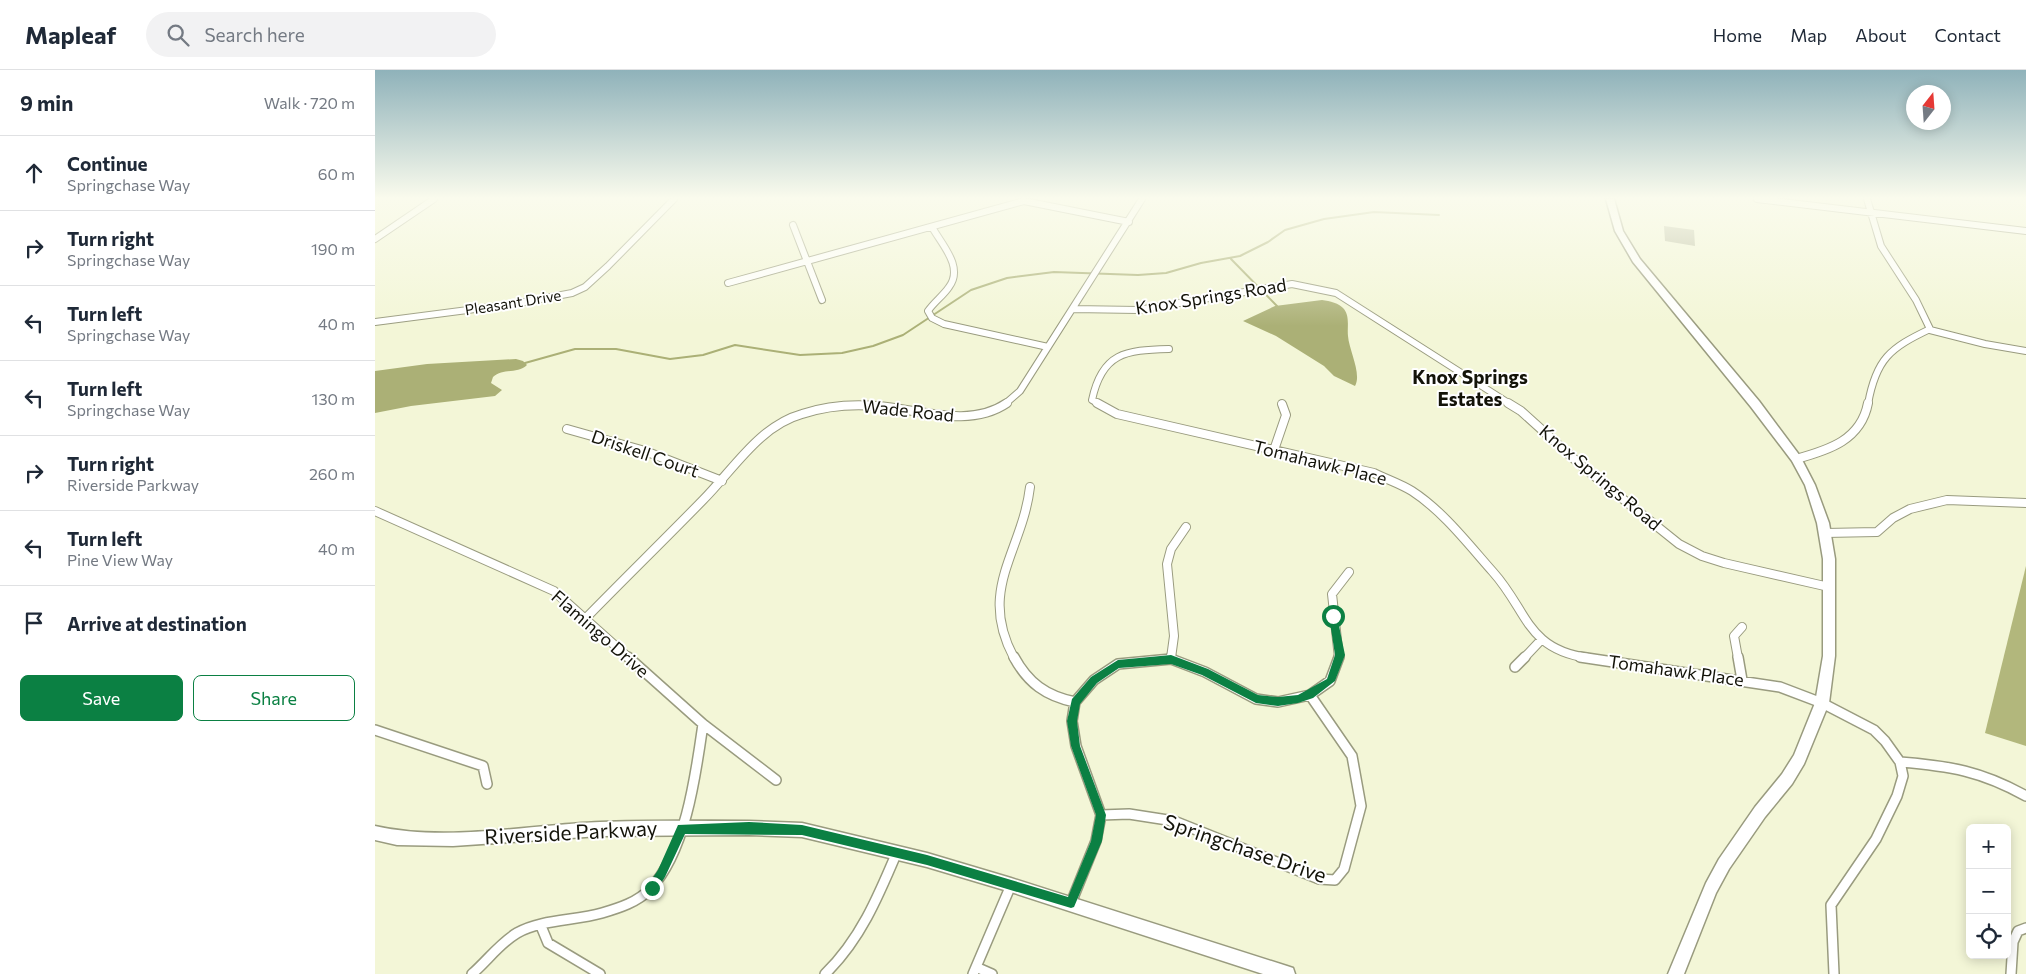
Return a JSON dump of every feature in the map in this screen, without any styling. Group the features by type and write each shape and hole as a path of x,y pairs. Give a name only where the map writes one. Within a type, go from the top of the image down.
{"street":[{"name":"Pleasant Drive","path":"375,322 514,304 572,293 585,287 632,241"},
{"path":"799,241 822,300"},
{"path":"728,283 878,241"},
{"path":"941,241 953,262 955,271 949,287 928,311 932,318 944,324 1048,347"},
{"name":"Wade Road","path":"585,619 722,481 768,430 788,418 824,408 876,406 965,417 983,414 1002,407 1020,391 1117,241"},
{"path":"1625,241 1636,260 1766,417 1796,459 1810,485 1825,533 1829,587 1829,656 1822,703 1799,759 1787,779 1760,812 1724,864 1711,888 1676,974"},
{"path":"1879,241 1917,300 1930,330"},
{"name":"Knox Springs Road","path":"1073,309 1138,310 1292,284 1336,293 1521,412 1560,444 1583,467 1679,544 1702,556 1723,563 1829,587"},
{"path":"1796,459 1830,449 1847,440 1858,429 1867,410 1872,380 1877,368 1898,347 1919,333 1930,330 2026,352"},
{"name":"Tomahawk Place","path":"1169,349 1129,351 1114,357 1104,366 1097,378 1092,400 1117,414 1374,474 1412,491 1442,517 1495,574 1518,606 1532,631 1541,640 1575,656 1742,680 1780,688 1822,703 1874,730 1885,741 1900,762"},
{"path":"1274,450 1286,415 1282,404"},
{"name":"Driskell Court","path":"567,429 645,451 722,481"},
{"path":"1030,487 1029,503 1024,521 1001,579 998,599 1002,627 1023,672 1037,687 1052,697 1075,702"},
{"path":"1825,533 1877,532 1889,519 1905,509 1946,499 2026,503"},
{"name":"Flamingo Drive","path":"375,511 554,591 703,724 776,780"},
{"path":"1171,660 1174,636 1167,564 1171,549 1186,527"},
{"path":"1071,903 1097,841 1101,815 1076,746 1072,721 1075,702 1094,680 1118,664 1171,660 1205,672 1256,699 1278,702 1309,695 1330,681 1340,655 1333,616 1332,594 1349,572"},
{"path":"1742,627 1734,636 1742,680"},
{"path":"1515,667 1541,640"},
{"name":"Springchase Drive","path":"1101,815 1129,814 1173,821 1319,879 1335,880 1344,869 1361,806 1352,756 1309,695"},
{"path":"472,974 519,932 605,912 637,899 657,882 682,828 696,771 703,724"},
{"path":"375,730 483,766 487,784"},
{"path":"1834,974 1831,905 1876,839 1897,796 1903,776 1900,762 1944,766 1980,775 1998,781 2026,796"},
{"name":"Riverside Parkway","path":"375,834 397,838 453,839 600,830 682,828 802,830 897,852 1011,885 1287,974"},
{"path":"825,974 838,963 879,897 897,852"},
{"path":"992,974 974,970 1011,885"},
{"path":"541,926 548,943 599,974"},
{"path":"2011,974 2013,942 2018,931 2026,928"}],"shaded area":[{"path":"1322,300 1337,304 1346,312 1349,342 1357,375 1355,386 1334,376 1324,366 1276,336 1243,321 1275,306"},
{"path":"516,359 523,361 527,365 493,377 491,383 502,390 495,396 411,406 375,413 375,371 427,364"},
{"path":"2026,566 2026,746 1985,733"}],"building":[{"path":"1666,241 1695,241 1695,246"}],"waterway":[{"path":"525,363 575,349 616,349 670,359 703,355 735,345 800,355 842,353 873,346 903,335 971,290 1007,278 1054,272 1138,275 1166,273 1201,263 1240,256 1269,241"},
{"path":"1231,259 1277,306"}],"district":[{"name":"Knox Springs Estates","path":"1470,388"}],"route":[{"path":"652,888 662,874 682,828 749,828 802,830 897,852 1071,903 1097,841 1101,815 1076,746 1072,721 1075,702 1094,680 1118,664 1147,660 1171,660 1205,672 1256,699 1278,702 1298,699 1309,695 1330,681 1340,655 1333,616"}]}
